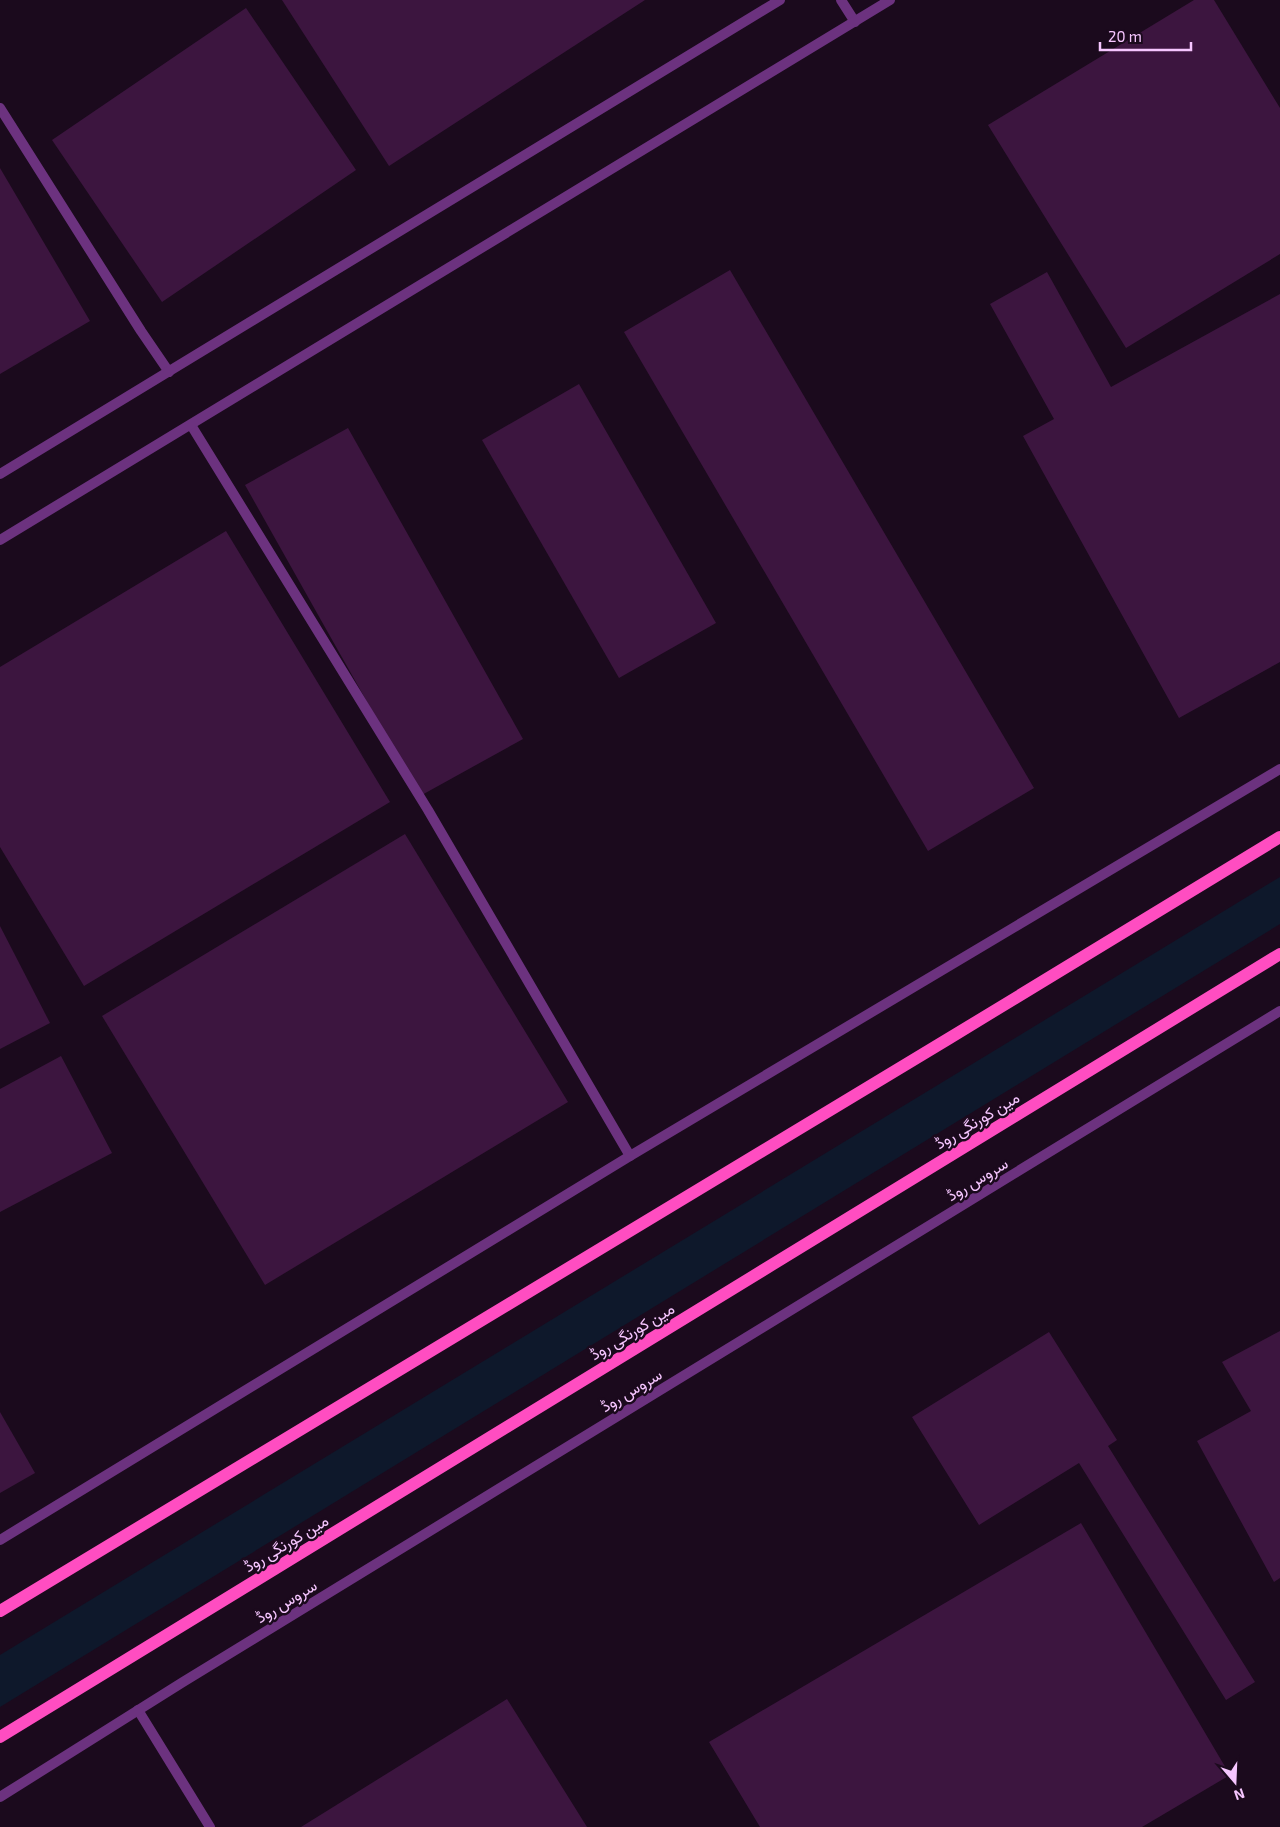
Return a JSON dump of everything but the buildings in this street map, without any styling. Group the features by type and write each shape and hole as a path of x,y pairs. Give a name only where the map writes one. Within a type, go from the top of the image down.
{"main road":[{"path":"0,1611 1280,837"},
{"name":"مین کورنگی روڈ","path":"0,1737 1280,954"}],"street":[{"path":"0,474 780,0"},
{"path":"841,0 854,22"},
{"path":"0,540 890,0"},
{"path":"0,108 140,331 169,372"},
{"path":"191,425 428,810 630,1156"},
{"path":"0,1540 630,1156 1280,769"},
{"name":"سروس روڈ","path":"0,1797 138,1710 1280,1011"},
{"path":"138,1710 210,1827"}],"shaded area":[{"path":"1280,877 1280,924 0,1707 0,1655"}]}
